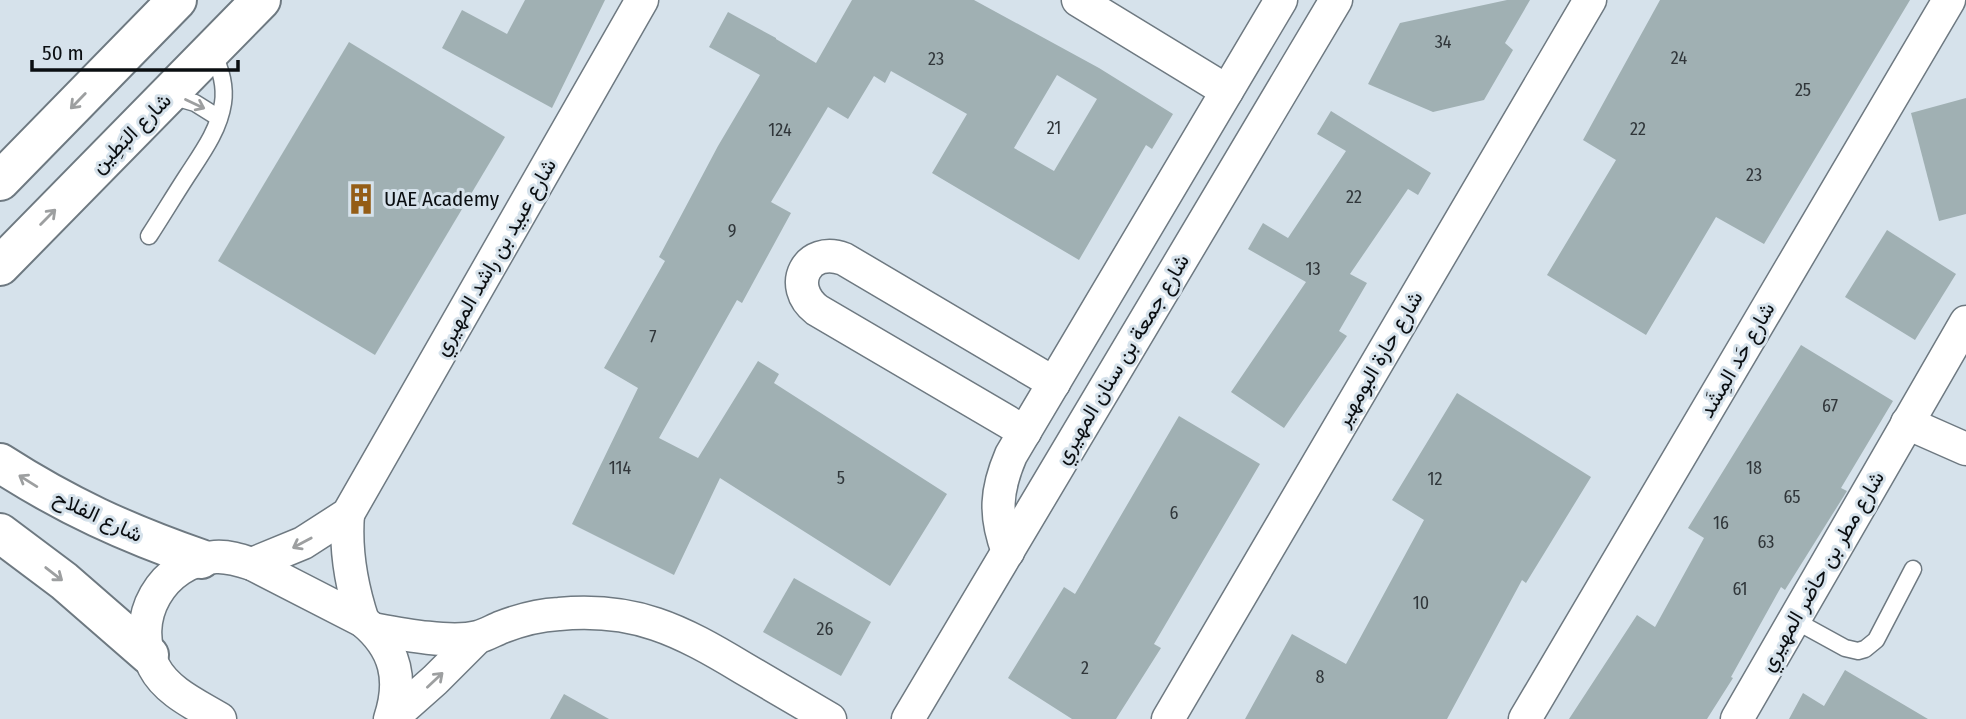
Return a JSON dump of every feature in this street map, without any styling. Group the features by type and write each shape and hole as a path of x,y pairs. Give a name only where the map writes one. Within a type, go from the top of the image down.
{"main road":[{"path":"0,181 177,0"},
{"name":"شارع البَطِين","path":"0,266 261,0"},
{"name":"شارع الفلاح","path":"0,463 94,517 157,544 201,559"},
{"path":"0,533 64,581 149,655"}],"street":[{"name":"شارع عبيد بن راشد المهيري","path":"252,564 303,543 348,514 642,0"},
{"path":"1078,0 1227,91"},
{"name":"شارع جمعة بن سنان المهيري","path":"908,719 1336,0"},
{"name":"شارع حارة البومهير","path":"1168,719 1590,0"},
{"name":"شارع حَد المِشَد","path":"1525,719 1949,0"},
{"path":"1008,552 999,520 1000,486 1008,462 1227,91 1273,3"},
{"path":"1025,432 809,304 803,296 801,286 807,267 824,256 834,255 844,259 1054,383"},
{"name":"شارع مطر بن حاضر المهيري","path":"1737,719 1966,321"},
{"path":"1907,423 1965,447"},
{"path":"348,514 351,579 368,625 387,648 396,671 397,688 390,719"},
{"path":"220,719 171,688 154,667 145,638 146,620 154,596 170,575 201,559 218,556 252,564 368,625 424,638 477,638"},
{"path":"390,719 435,680 477,638 528,619 583,612 641,619 669,628 696,640 830,719"},
{"path":"171,688 179,719"}],"lane":[{"path":"149,236 204,149 219,118 224,83 220,66 212,51"},
{"path":"168,95 195,103 219,118"},
{"path":"1794,620 1845,648 1858,651 1866,649 1876,640 1913,569"}],"building":[{"path":"525,0 605,0 552,108 442,48 462,10 507,34"},
{"path":"852,0 974,0 1099,68 1173,114 1152,149 1146,145 1079,260 932,173 967,114 891,71 885,83 874,76 848,119 828,107 771,202 791,213 742,303 737,300 659,438 698,458 758,361 779,374 774,383 947,494 890,586 720,478 674,575 572,524 638,388 604,368 665,261 659,257 718,146 760,75 709,47 728,12 816,63","holes":["1057,75 1097,99 1054,171 1014,148"]},
{"path":"1507,0 1530,0 1505,43 1513,50 1484,100 1433,112 1368,84 1400,23"},
{"path":"1660,0 1910,0 1764,244 1716,217 1646,335 1547,275 1616,160 1583,140"},
{"name":"UAE Academy","path":"349,42 505,137 375,355 218,261"},
{"path":"1966,98 1966,214 1939,221 1911,113"},
{"path":"1331,111 1431,173 1418,195 1408,189 1350,274 1367,283 1339,331 1347,336 1284,428 1231,392 1306,282 1248,249 1263,223 1288,238 1346,151 1317,134"},
{"path":"1887,230 1956,274 1915,340 1845,297"},
{"path":"1801,345 1893,401 1841,488 1847,491 1785,590 1781,587 1731,677 1733,678 1707,719 1569,719 1637,615 1655,627 1704,538 1688,528"},
{"path":"1457,393 1591,477 1526,583 1522,580 1447,719 1245,719 1292,634 1346,664 1424,520 1392,500"},
{"path":"1179,416 1260,464 1154,644 1161,648 1116,719 1072,719 1008,678 1064,587 1075,594"},
{"path":"794,578 871,622 841,676 763,632"},
{"path":"1845,670 1928,719 1789,719 1803,693 1824,706"},
{"path":"564,694 609,719 550,719"}],"place":[{"name":"UAE Academy","path":"361,199"}]}
